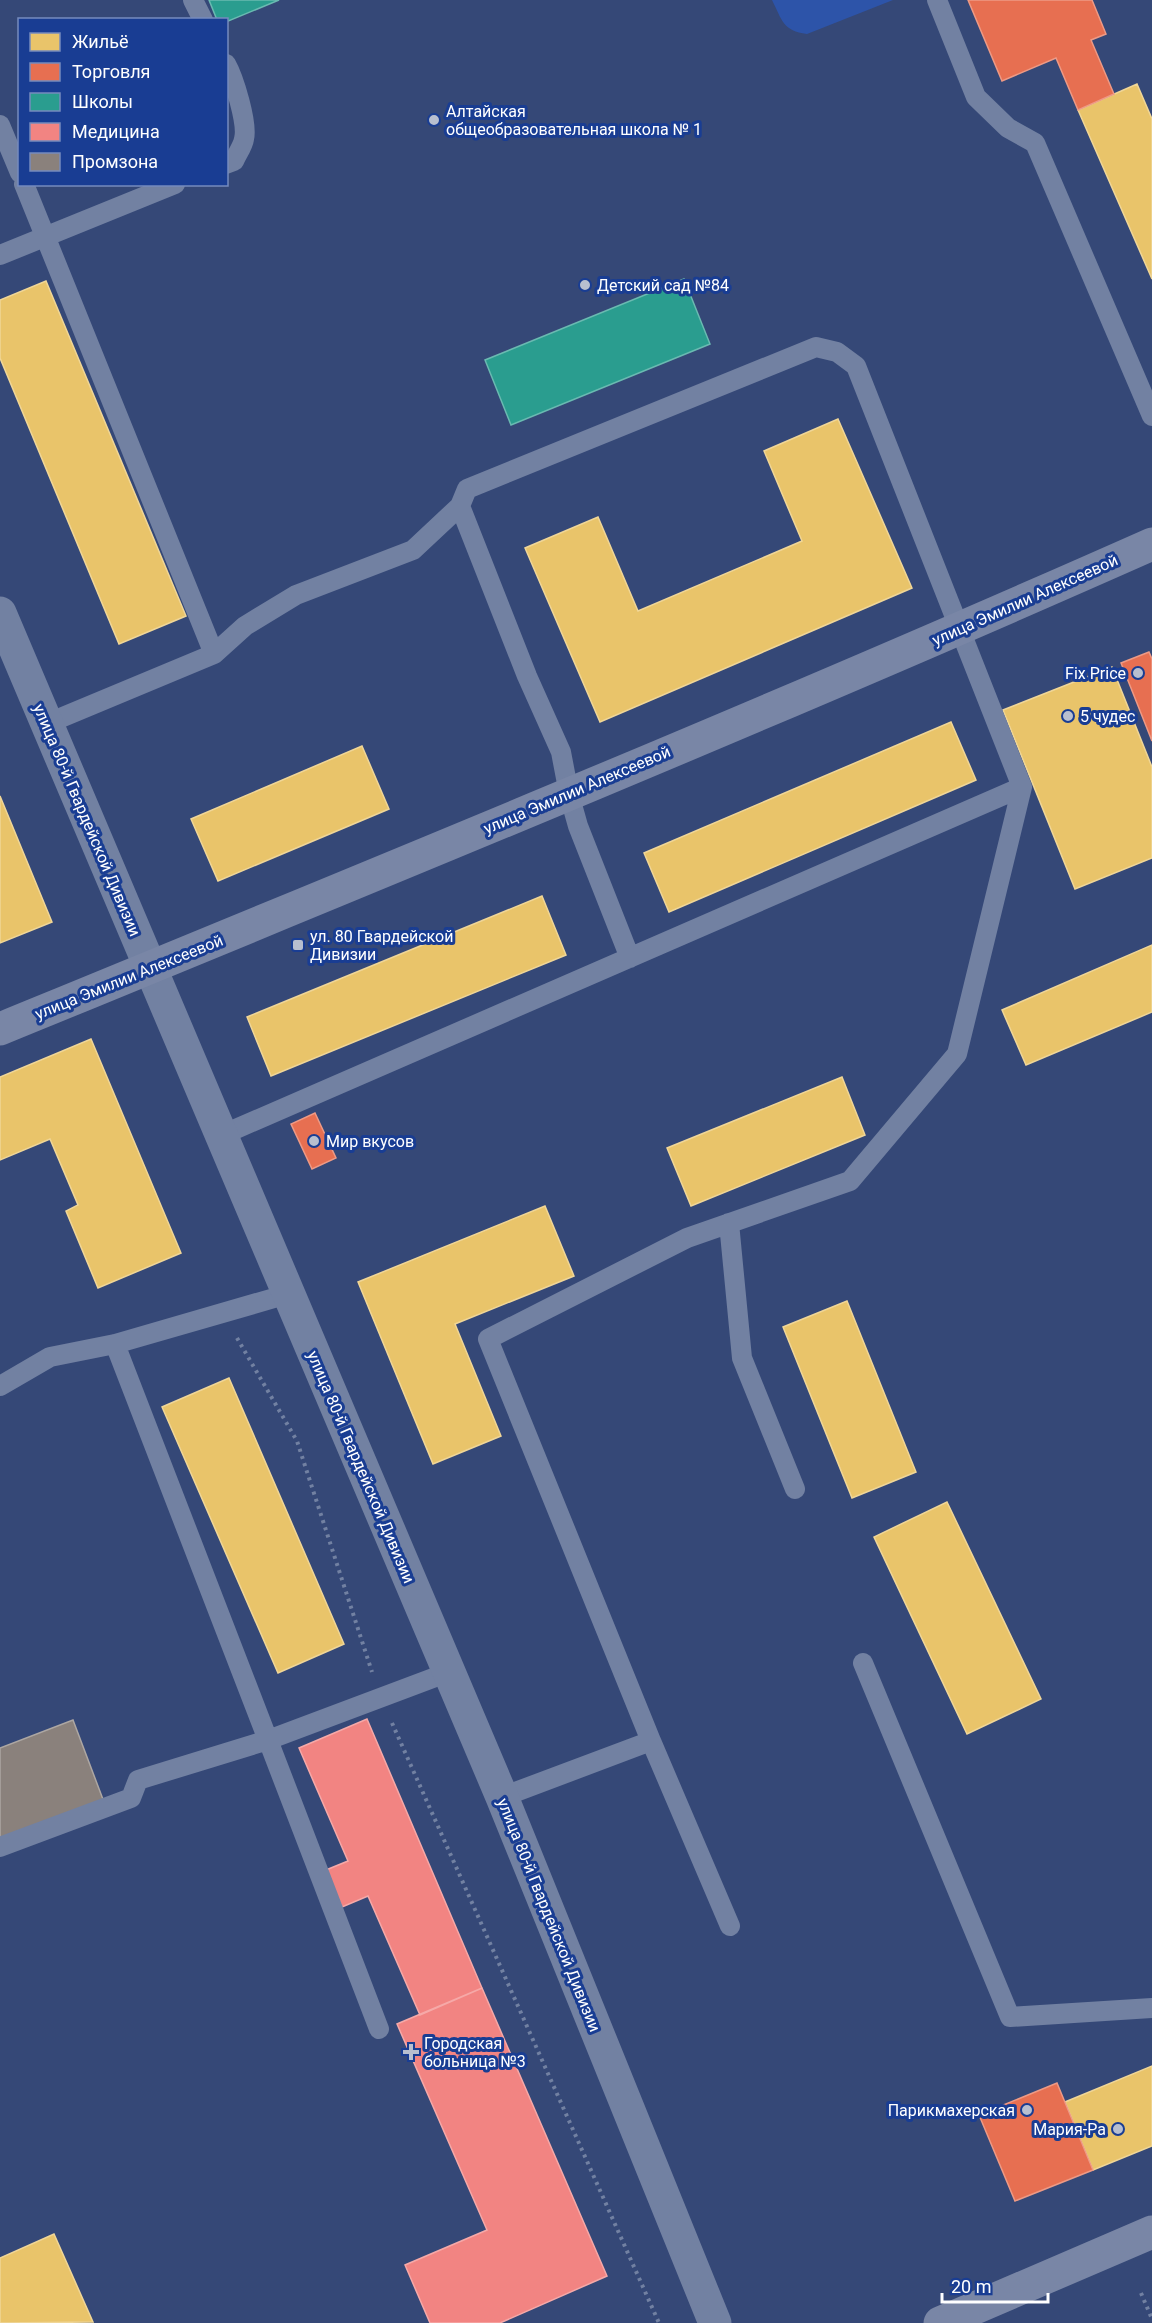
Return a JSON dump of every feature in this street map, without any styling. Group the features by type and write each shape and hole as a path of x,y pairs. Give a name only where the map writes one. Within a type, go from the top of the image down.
{"street":[{"name":"улица Эмилии Алексеевой","path":"0,1029 959,630 1152,544"},
{"name":"улица 80-й Гвардейской Дивизии","path":"0,613 502,1797 715,2323"},
{"path":"940,2323 1152,2232"}],"lane":[{"path":"193,0 202,18"},
{"path":"937,0 975,97 1008,128 1035,143 1152,416"},
{"path":"228,68 240,106 245,138 234,161 228,163"},
{"path":"0,125 18,168"},
{"path":"25,186 214,654"},
{"path":"0,255 170,186"},
{"path":"46,724 214,654 245,626 296,595 413,550 460,506 467,489 816,347 837,351 856,366 1022,787 957,1054 850,1180 687,1238 488,1340 651,1742 730,1926"},
{"path":"460,506 527,676 561,752 578,826 630,958"},
{"path":"222,1135 1022,787"},
{"path":"729,1223 742,1358 795,1489"},
{"path":"0,1386 50,1357 115,1344 288,1294"},
{"path":"115,1344 379,2029"},
{"path":"863,1663 1010,2017 1152,2008"},
{"path":"0,1847 131,1798 138,1780 268,1740 449,1672"},
{"path":"502,1797 651,1742"}],"path":[{"path":"222,1313 297,1441 381,1698 659,2323"},
{"path":"1141,2293 1152,2319"}],"shaded area":[{"path":"772,0 893,0 807,34 788,27 781,19"}],"building: Жильё":[{"path":"1137,84 1152,119 1152,279 1078,110"},
{"path":"46,281 186,616 119,644 0,358 0,300"},
{"path":"838,419 912,588 600,722 525,548 598,517 638,611 802,541 764,451"},
{"path":"1112,667 1152,767 1152,858 1075,889 1003,710"},
{"path":"951,722 976,780 669,912 644,853"},
{"path":"362,746 389,809 218,881 191,819"},
{"path":"0,796 52,922 0,943"},
{"path":"542,896 566,955 271,1076 247,1017"},
{"path":"1152,945 1152,1012 1026,1065 1002,1010"},
{"path":"91,1039 181,1253 98,1288 66,1211 78,1205 50,1139 0,1160 0,1077"},
{"path":"842,1077 865,1135 691,1206 667,1148"},
{"path":"545,1206 574,1276 455,1324 501,1436 433,1464 358,1282"},
{"path":"847,1301 916,1472 852,1498 783,1327"},
{"path":"229,1378 344,1644 278,1673 162,1407"},
{"path":"947,1502 1041,1699 967,1734 874,1537"},
{"path":"1152,2066 1152,2146 1093,2170 1065,2102"},
{"path":"54,2234 93,2322 0,2323 0,2258"}],"building: Торговля":[{"path":"968,0 1092,0 1106,34 1091,40 1114,94 1078,110 1056,58 1002,81"},
{"path":"1149,652 1152,659 1152,741 1121,663"},
{"name":"Мир вкусов","path":"315,1113 336,1158 312,1169 291,1124"},
{"path":"1057,2083 1093,2170 1015,2201 979,2115"}],"building: Школы":[{"path":"209,0 279,0 228,21 228,18 216,18"},
{"path":"684,279 710,344 511,425 485,360"}],"building: Медицина":[{"path":"367,1719 482,1988 420,2015 368,1896 342,1907 326,1870 348,1861 299,1748"},
{"path":"482,1988 607,2276 500,2323 430,2323 405,2265 487,2230 397,2024"}],"building: Промзона":[{"path":"73,1720 104,1802 0,1841 0,1748"}],"place":[{"name":"Алтайская общеобразовательная школа № 1","path":"434,120"},
{"name":"Детский сад №84","path":"585,285"},
{"name":"Fix Price","path":"1138,673"},
{"name":"5 чудес","path":"1068,716"},
{"name":"ул. 80 Гвардейской Дивизии","path":"298,945"},
{"name":"Мир вкусов","path":"314,1141"},
{"name":"Городская больница №3","path":"411,2052"},
{"name":"Парикмахерская","path":"1027,2110"},
{"name":"Мария-Ра","path":"1118,2129"}]}
